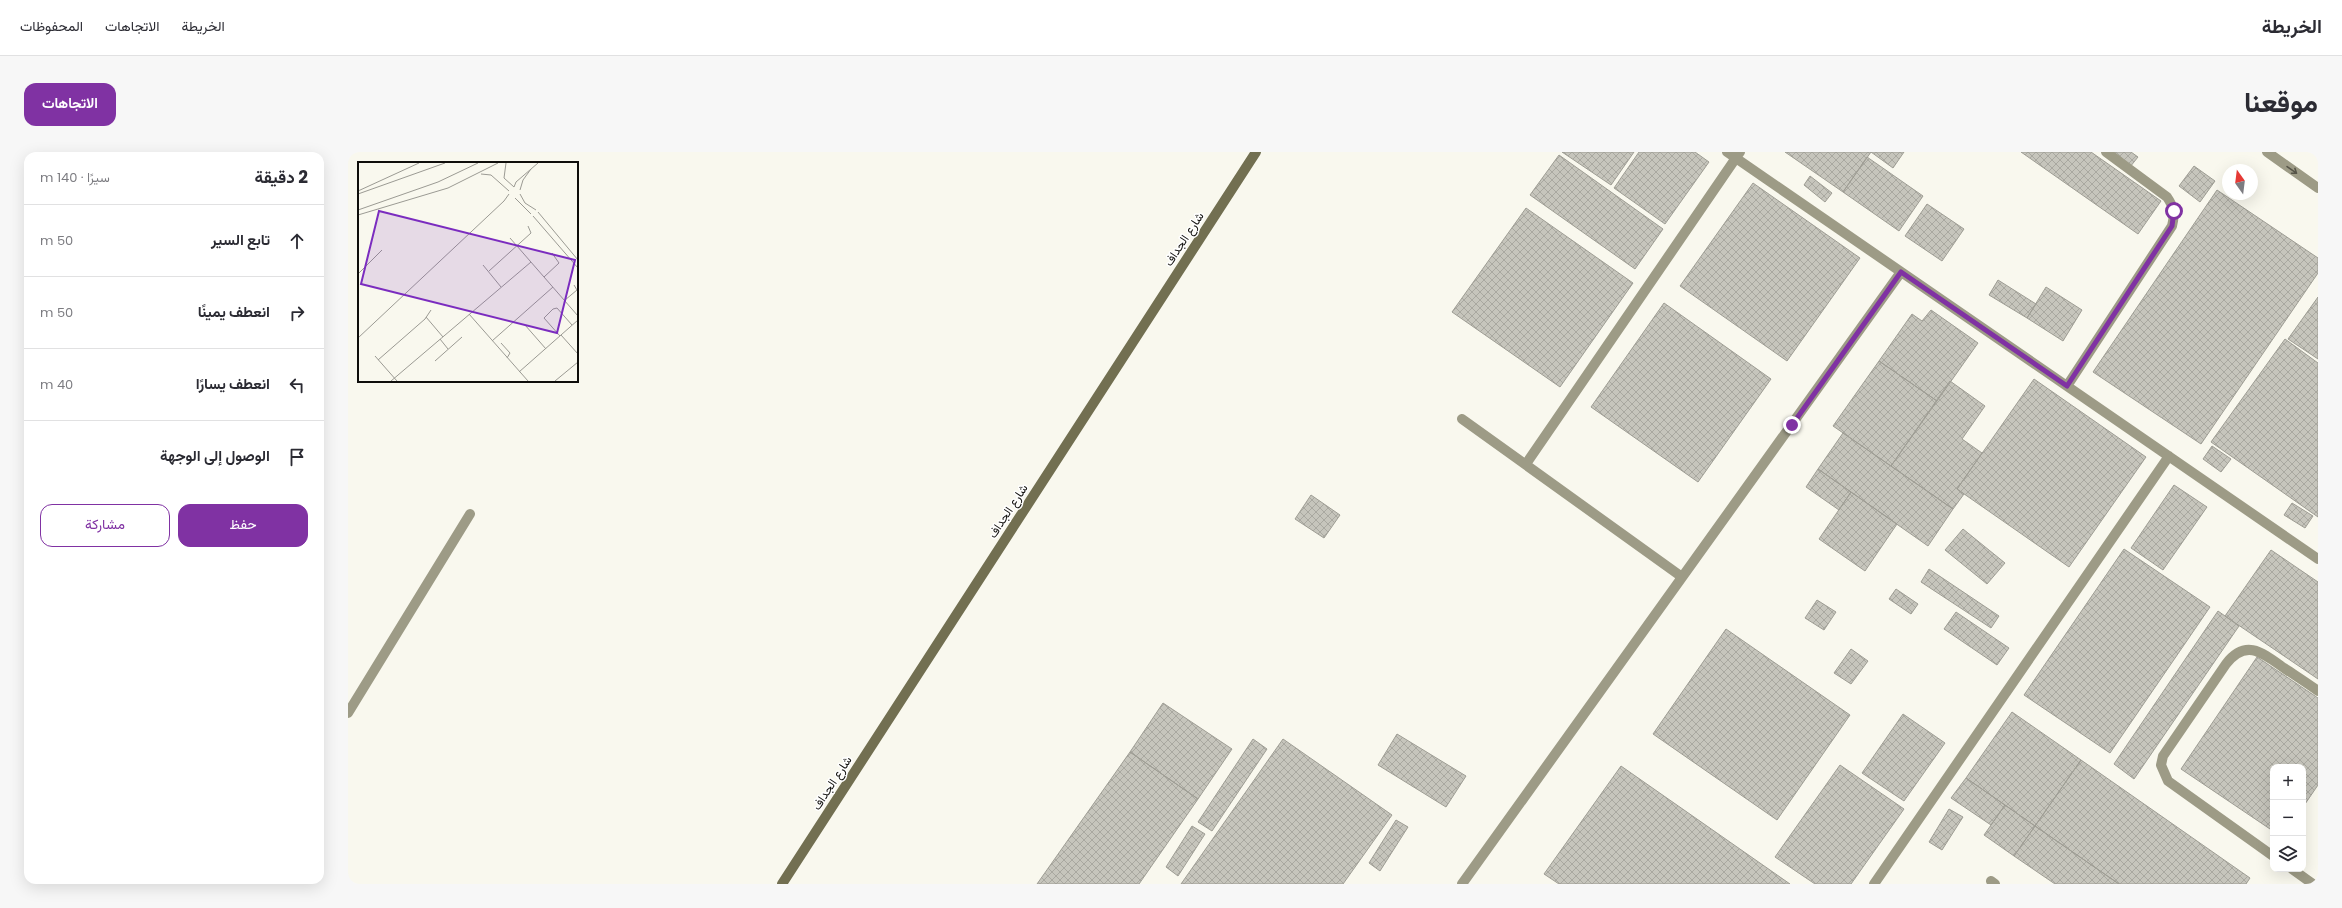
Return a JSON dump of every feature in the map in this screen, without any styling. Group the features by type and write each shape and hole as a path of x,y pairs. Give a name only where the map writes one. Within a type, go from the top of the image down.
{"street":[{"name":"شارع الجداف","path":"782,884 1256,152"}],"lane":[{"path":"1727,152 1738,155 1901,272 2318,558"},
{"path":"2067,386 2172,226 2174,217 2172,204 2167,197 2106,152"},
{"path":"2267,152 2318,188"},
{"path":"1526,464 1738,155"},
{"path":"1462,884 1901,272"},
{"path":"1462,419 1682,577"},
{"path":"1874,884 2169,456"},
{"path":"348,713 470,514"},
{"path":"2270,854 2168,781 2163,774 2163,756 2226,664 2232,656 2241,651 2261,652 2318,691"},
{"path":"2296,872 2313,884"}],"building":[{"path":"1562,152 1634,152 1611,185"},
{"path":"1639,152 1695,152 1709,162 1665,224 1614,188"},
{"path":"1785,152 1871,152 1843,192"},
{"path":"1871,152 1904,152 1893,168"},
{"path":"2021,152 2091,152 2161,201 2138,234"},
{"path":"2110,152 2131,152 2138,157 2130,167"},
{"path":"1559,155 1663,229 1635,269 1530,195"},
{"path":"1867,157 1923,196 1899,231 1843,192"},
{"path":"2194,166 2215,181 2200,202 2179,186"},
{"path":"1810,176 1832,193 1825,202 1804,185"},
{"path":"1753,183 1860,258 1787,361 1680,286"},
{"path":"2217,190 2222,193 2222,200 2232,200 2318,258 2318,273 2201,444 2093,372"},
{"path":"1927,204 1964,229 1942,261 1905,236"},
{"path":"1526,208 1633,283 1560,387 1452,312"},
{"path":"1998,280 2036,304 2027,318 1989,295"},
{"path":"2046,287 2082,310 2063,341 2027,318"},
{"path":"2318,297 2318,359 2288,339"},
{"path":"1664,303 1771,379 1698,482 1591,407"},
{"path":"1931,310 1978,343 1937,401 1879,361 1912,314 1922,321"},
{"path":"2285,339 2318,363 2318,517 2211,442"},
{"path":"1879,361 1937,401 1891,466 1833,426"},
{"path":"2034,379 2146,457 2069,567 1957,489"},
{"path":"1950,381 1985,406 1962,439 1982,453 1957,489 1964,494 1953,509 1891,466"},
{"path":"1843,433 1953,509 1928,546 1818,469"},
{"path":"2212,446 2231,459 2221,472 2203,459"},
{"path":"1818,469 1851,492 1839,510 1806,487"},
{"path":"2174,485 2207,507 2163,570 2131,548"},
{"path":"1851,492 1897,524 1865,571 1819,539"},
{"path":"1311,495 1340,515 1324,538 1295,519"},
{"path":"2292,503 2313,516 2305,528 2284,515"},
{"path":"1963,529 2005,563 1987,584 1945,550"},
{"path":"2124,549 2210,607 2110,753 2024,695"},
{"path":"2271,550 2318,582 2318,679 2225,616"},
{"path":"1929,569 1999,616 1991,628 1921,582"},
{"path":"1896,589 1918,604 1911,614 1889,599"},
{"path":"1817,600 1836,612 1824,630 1805,618"},
{"path":"2218,611 2239,626 2134,779 2114,764"},
{"path":"1956,612 2009,648 1997,665 1944,629"},
{"path":"1726,629 1850,715 1777,820 1653,734"},
{"path":"1851,649 1868,661 1851,684 1834,673"},
{"path":"2257,657 2318,698 2318,785 2306,803 2306,764 2270,764 2270,829 2181,769"},
{"path":"1163,703 1232,749 1198,799 1130,752"},
{"path":"2012,712 2081,760 2035,826 1966,778"},
{"path":"1903,714 1945,743 1904,801 1862,773"},
{"path":"1397,734 1466,776 1446,807 1378,765"},
{"path":"1253,739 1267,749 1212,831 1198,822"},
{"path":"1283,739 1392,815 1343,884 1181,884"},
{"path":"1130,752 1198,799 1139,884 1037,884"},
{"path":"2081,760 2250,878 2246,884 2119,884 2035,826"},
{"path":"1840,765 1904,809 1851,884 1815,884 1775,857"},
{"path":"1621,766 1790,884 1559,884 1544,874"},
{"path":"1966,778 2005,805 1991,825 1951,798"},
{"path":"2005,805 2035,826 2014,856 1984,835"},
{"path":"1949,809 1963,817 1942,850 1929,842"},
{"path":"1396,820 1408,827 1380,871 1369,863"},
{"path":"1192,826 1205,834 1178,876 1166,867"},
{"path":"2035,826 2119,884 2055,884 2014,856"}],"route":[{"path":"1792,425 1901,272 2067,386 2172,226 2174,211"}]}
